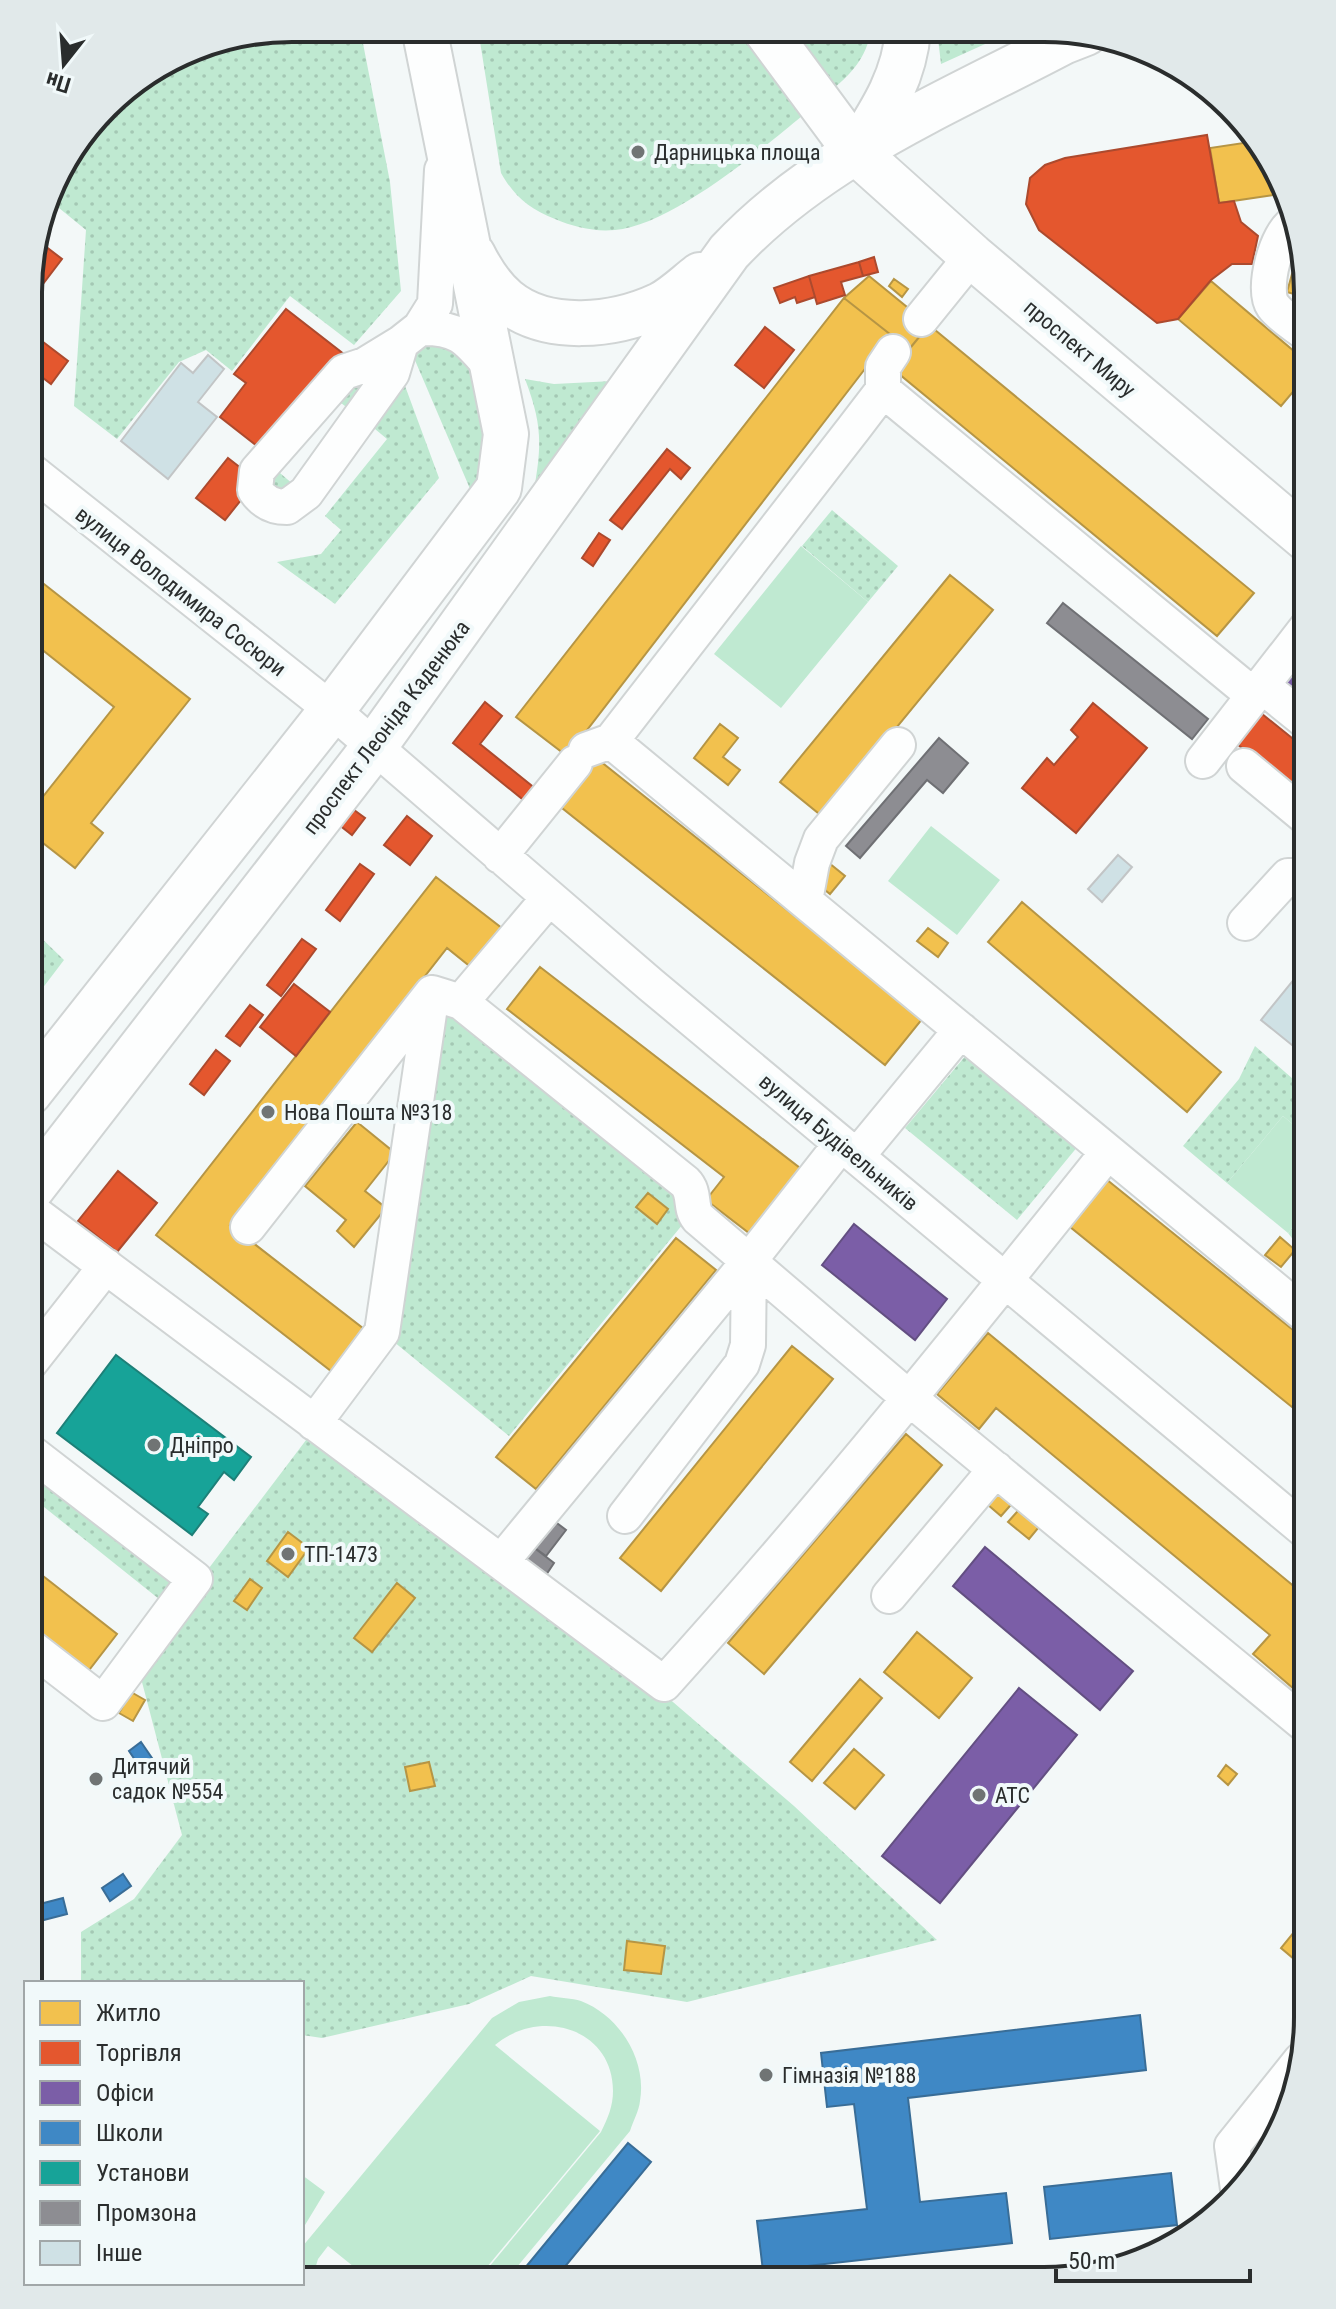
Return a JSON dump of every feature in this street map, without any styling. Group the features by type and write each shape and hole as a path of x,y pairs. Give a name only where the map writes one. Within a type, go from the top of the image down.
{"main road":[{"path":"42,1077 332,710 499,488 506,434 427,42"},
{"name":"проспект Миру","path":"775,42 856,152 972,256 1294,528"},
{"path":"856,152 889,99 901,69 906,42"},
{"path":"468,246 483,274 505,300 527,313 551,321 584,322 630,317 663,303 729,252 759,220 890,130 1061,43"},
{"name":"проспект Леоніда Каденюка","path":"42,1175 374,747 729,252"}],"street":[{"path":"445,128 435,304 410,336 385,385 300,500 287,507 279,507 259,495 254,484 260,467 344,372 365,365 410,336 443,328 466,337 491,367"},
{"path":"1285,229 1279,241 1268,294 1272,304 1294,323"},
{"path":"921,319 972,256"},
{"path":"500,856 591,751 883,390 883,367 893,352"},
{"path":"883,390 1257,690 1294,714"},
{"name":"вулиця Володимира Сосюри","path":"42,480 332,710 374,747"},
{"path":"1203,761 1294,644"},
{"path":"805,901 812,863 821,839 898,745"},
{"name":"вулиця Будівельників","path":"374,747 549,898 1293,1521"},
{"path":"591,751 805,901 1293,1305"},
{"path":"1244,766 1294,807"},
{"path":"1245,923 1288,876 1294,876"},
{"path":"248,1227 447,997 549,898"},
{"path":"447,997 685,1182 692,1190 693,1210 698,1218 909,1398 1293,1715"},
{"path":"314,1423 382,1332 447,997"},
{"path":"501,1562 749,1261 961,1030"},
{"path":"42,1219 664,1684 909,1398 1108,1152"},
{"path":"625,1516 742,1364 748,1345 749,1261"},
{"path":"42,1347 106,1266"},
{"path":"42,1461 195,1579 103,1703 42,1656"},
{"path":"889,1596 996,1469"},
{"path":"1236,2176 1232,2146 1285,2079"}],"green space":[{"path":"363,42 390,182 401,291 354,345 290,296 232,371 206,350 179,362 117,439 74,406 86,230 57,207 61,197 84,153 104,127 153,84 212,55 260,44"},
{"path":"480,42 748,42 802,116 713,185 687,201 637,225 615,230 577,227 546,215 517,195 501,173"},
{"path":"796,42 868,42 857,64 831,91"},
{"path":"938,42 990,42 941,64"},
{"path":"429,339 459,350 477,391 484,437 482,468 471,491 414,358"},
{"path":"382,365 353,412 337,400 280,473 294,485 282,500 265,472 335,391"},
{"path":"401,375 439,478 335,604 277,562 321,554 341,530 325,516 387,439 369,424"},
{"path":"525,379 554,384 613,381 534,490 539,434"},
{"path":"832,510 898,566 868,602 802,546"},
{"path":"801,546 868,602 781,708 714,654"},
{"path":"931,826 1000,880 957,935 888,881"},
{"path":"42,939 64,960 42,989"},
{"path":"436,996 688,1189 692,1213 509,1436 377,1328"},
{"path":"1255,1046 1294,1079 1294,1125 1283,1116 1227,1183 1183,1146 1239,1079"},
{"path":"972,1048 1083,1140 1017,1220 905,1128"},
{"path":"1283,1116 1294,1125 1293,1226 1288,1233 1227,1183"},
{"path":"322,1419 659,1690 794,1806 937,1940 687,2002 531,1976 469,2004 322,2038 304,2035 304,1981 81,1981 81,1932 134,1899 182,1835 137,1663"},
{"path":"42,1470 176,1577 159,1599 42,1505"},
{"path":"550,1996 581,2001 608,2017 619,2028 635,2055 641,2086 640,2101 630,2131 517,2267 489,2267 601,2132 611,2107 613,2091 610,2069 601,2052 588,2039 571,2030 552,2026 532,2027 513,2033 495,2045 600,2131 487,2267 354,2267 328,2246 316,2267 304,2267 304,2245 492,2018 519,2002"},
{"path":"304,2176 325,2192 304,2227"}],"building: Житло":[{"path":"1244,143 1274,195 1219,203 1210,148"},
{"path":"1293,272 1294,294 1287,292"},
{"path":"869,276 929,325 901,359 884,344 891,335 844,298"},
{"path":"894,279 908,289 902,297 889,286"},
{"path":"1211,281 1294,351 1294,391 1281,406 1178,319"},
{"path":"844,298 891,335 567,756 516,717"},
{"path":"929,325 1254,593 1217,636 893,369"},
{"path":"950,575 993,610 823,817 780,782"},
{"path":"42,582 190,699 91,823 103,833 75,868 42,842 42,798 114,707 42,650"},
{"path":"720,724 738,738 723,757 740,770 728,785 694,758"},
{"path":"595,757 923,1018 885,1065 557,804"},
{"path":"829,863 845,876 830,894 814,881"},
{"path":"436,877 503,929 472,968 447,948 230,1225 364,1329 331,1371 156,1235"},
{"path":"1022,902 1221,1072 1187,1112 988,942"},
{"path":"928,928 948,943 938,957 917,941"},
{"path":"540,967 800,1168 749,1233 706,1200 724,1177 507,1009"},
{"path":"357,1122 395,1153 365,1191 386,1208 354,1247 337,1231 346,1220 305,1186"},
{"path":"1101,1175 1293,1330 1293,1408 1064,1222"},
{"path":"648,1193 668,1209 657,1224 636,1207"},
{"path":"1280,1237 1293,1249 1281,1267 1265,1255"},
{"path":"676,1238 716,1270 536,1489 496,1457"},
{"path":"988,1333 1293,1586 1293,1688 1253,1654 1270,1635 1013,1422 996,1408 979,1429 937,1394"},
{"path":"792,1346 833,1379 661,1591 620,1558"},
{"path":"906,1434 942,1465 764,1674 728,1643"},
{"path":"996,1482 1016,1499 1001,1516 981,1499"},
{"path":"1023,1505 1043,1522 1029,1539 1008,1522"},
{"name":"ТП-1473","path":"288,1532 309,1548 288,1577 267,1561"},
{"path":"42,1575 117,1634 86,1674 42,1641"},
{"path":"250,1579 262,1588 247,1610 234,1601"},
{"path":"397,1583 415,1598 372,1652 354,1638"},
{"path":"917,1632 972,1678 939,1718 884,1672"},
{"path":"860,1679 882,1698 812,1781 790,1762"},
{"path":"131,1692 145,1700 133,1721 119,1713"},
{"path":"854,1749 884,1775 855,1809 824,1783"},
{"path":"429,1762 435,1786 410,1791 405,1767"},
{"path":"1226,1765 1237,1774 1228,1785 1218,1776"},
{"path":"1293,1933 1293,1958 1281,1948"},
{"path":"627,1941 665,1946 661,1974 624,1970"}],"building: Торгівля":[{"path":"1207,135 1219,203 1234,201 1241,222 1258,236 1252,264 1232,264 1211,280 1178,319 1157,323 1039,230 1026,204 1030,178 1045,165 1065,158"},
{"path":"47,247 62,259 42,285"},
{"path":"874,257 878,272 863,276 859,262"},
{"path":"859,262 863,276 841,282 845,295 817,304 809,276"},
{"path":"809,276 815,297 797,303 795,297 780,303 774,288"},
{"path":"286,309 345,355 266,453 220,417 246,383 234,374"},
{"path":"765,327 794,350 764,388 735,365"},
{"path":"42,341 68,361 51,384 42,377"},
{"path":"667,449 690,468 681,479 670,469 622,529 610,520"},
{"path":"228,458 246,472 249,490 225,520 196,498"},
{"path":"599,533 610,540 593,566 582,558"},
{"path":"485,702 502,716 480,744 542,794 532,807 453,743"},
{"path":"1093,703 1147,748 1076,833 1022,788 1047,758 1054,765 1078,737 1071,730"},
{"path":"1256,709 1294,739 1294,790 1231,739"},
{"path":"350,807 365,818 352,835 338,824"},
{"path":"407,816 432,836 410,865 384,845"},
{"path":"360,864 374,874 340,921 326,910"},
{"path":"302,939 316,949 281,996 267,985"},
{"path":"294,984 330,1012 296,1056 260,1027"},
{"path":"250,1005 263,1015 240,1046 226,1036"},
{"path":"216,1050 230,1061 204,1095 190,1084"},
{"path":"118,1171 157,1203 117,1252 78,1221"}],"building: Офіси":[{"path":"1294,666 1294,702 1276,688"},
{"path":"854,1224 947,1299 915,1340 822,1265"},
{"path":"985,1547 1133,1671 1100,1710 953,1586"},
{"name":"АТС","path":"1019,1688 1077,1735 940,1903 882,1856"}],"building: Школи":[{"path":"141,1742 154,1761 141,1769 129,1751"},
{"path":"123,1874 131,1886 110,1901 102,1888"},
{"path":"63,1898 67,1914 42,1920 42,1903"},
{"path":"1140,2015 1146,2070 908,2098 920,2202 1006,2193 1012,2243 799,2267 763,2267 757,2221 867,2209 854,2104 827,2107 821,2053"},
{"path":"628,2143 651,2162 565,2267 526,2267"},
{"path":"1171,2173 1177,2225 1050,2239 1044,2187"}],"building: Установи":[{"name":"Дніпро","path":"116,1355 251,1457 234,1480 224,1472 198,1507 208,1514 192,1535 57,1433"}],"building: Промзона":[{"path":"1063,603 1208,719 1192,739 1047,623"},
{"path":"939,738 968,763 943,793 927,780 860,858 846,846"},
{"path":"549,1517 566,1530 546,1556 528,1543"},
{"path":"528,1543 554,1563 542,1581 515,1561"}],"building: Інше":[{"path":"208,355 224,369 198,402 217,417 168,479 121,441 181,363 193,373"},
{"path":"1118,855 1132,867 1102,902 1088,889"},
{"path":"1294,980 1294,1046 1261,1020"}],"place":[{"name":"Дарницька площа","path":"638,152"},
{"name":"Нова Пошта №318","path":"268,1112"},
{"name":"Дніпро","path":"154,1445"},
{"name":"ТП-1473","path":"288,1554"},
{"name":"Дитячий садок №554","path":"96,1779"},
{"name":"АТС","path":"979,1795"},
{"name":"Гімназія №188","path":"766,2075"}]}
